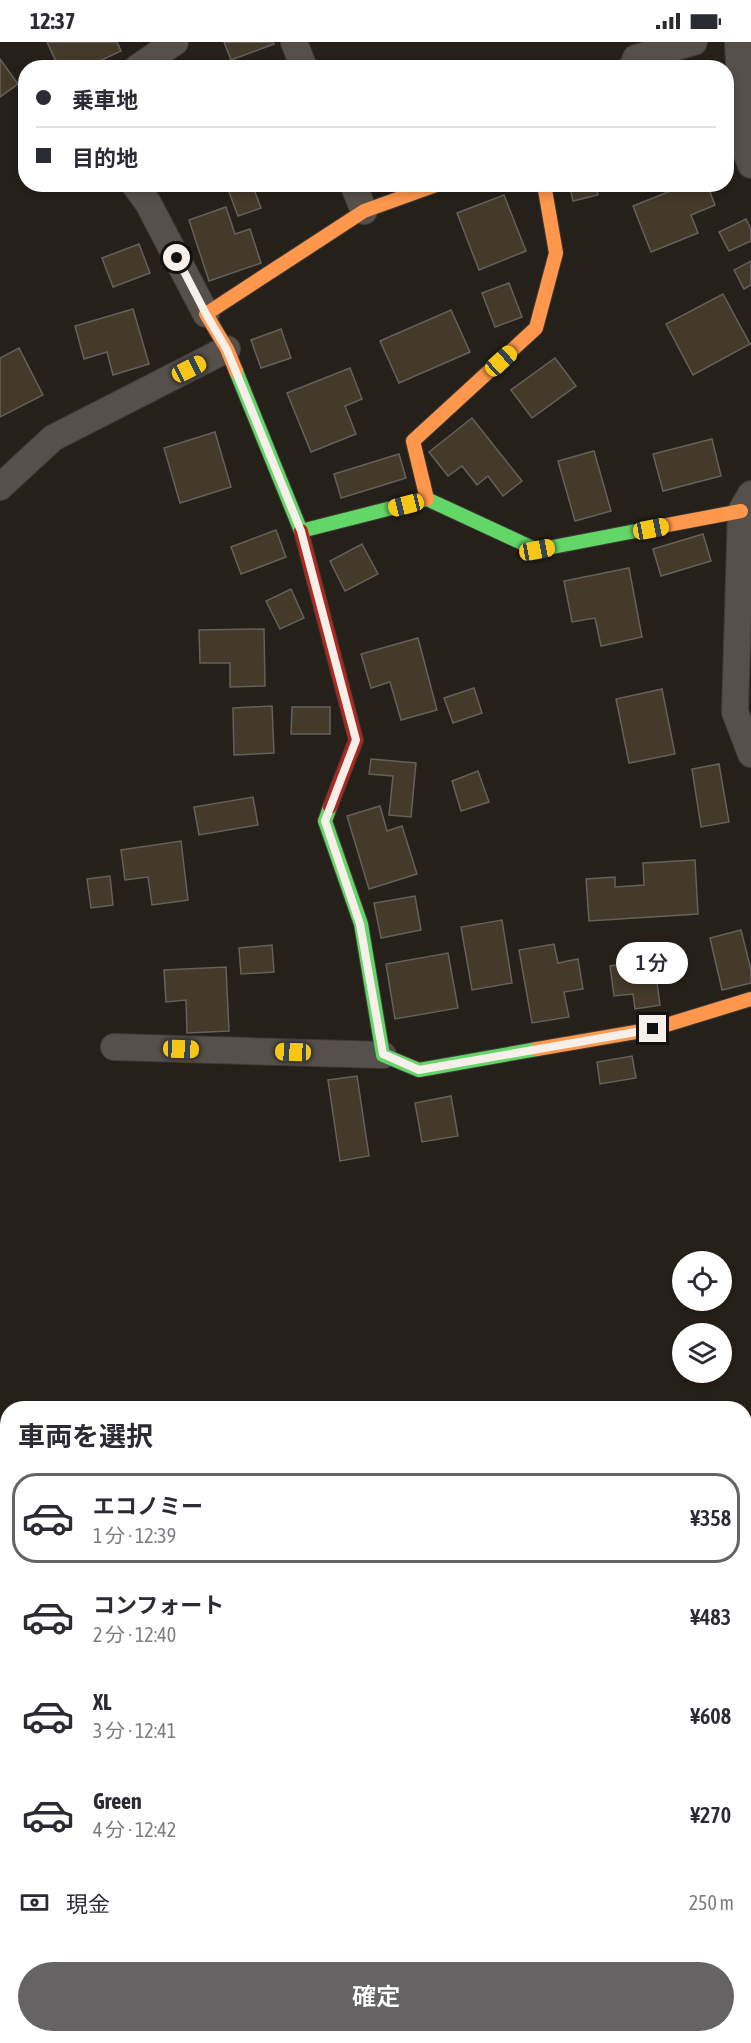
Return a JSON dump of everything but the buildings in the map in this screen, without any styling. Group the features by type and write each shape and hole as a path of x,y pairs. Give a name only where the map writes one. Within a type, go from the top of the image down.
{"street":[{"path":"149,60 175,42"},
{"path":"294,42 301,60"},
{"path":"635,60 694,42"},
{"path":"738,42 748,150"},
{"path":"140,192 227,350 301,531 356,740 325,821 360,924 383,1054"},
{"path":"356,192 364,211"},
{"path":"206,314 364,211 417,192"},
{"path":"427,499 413,441 536,328 556,253 545,192"},
{"path":"0,488 52,438 227,350"},
{"path":"301,531 427,499 537,550 746,503 735,712 751,754"},
{"path":"114,1047 383,1054 419,1070 653,1029 751,999"}],"traffic: fast":[{"path":"236,371 301,531 427,499 537,550 641,530"},
{"path":"330,807 325,821 361,924 383,1055 419,1070 537,1049"}],"traffic: slow":[{"path":"236,371 227,349 206,314 364,211 417,192"},
{"path":"427,499 413,441 536,328 556,253 545,192"},
{"path":"641,530 741,511"},
{"path":"537,1049 653,1029 751,999"}],"traffic: jam":[{"path":"301,531 356,740 330,807"}],"route":[{"path":"177,258 227,350 301,531 356,740 325,821 360,924 383,1054 419,1070 653,1029"}]}
